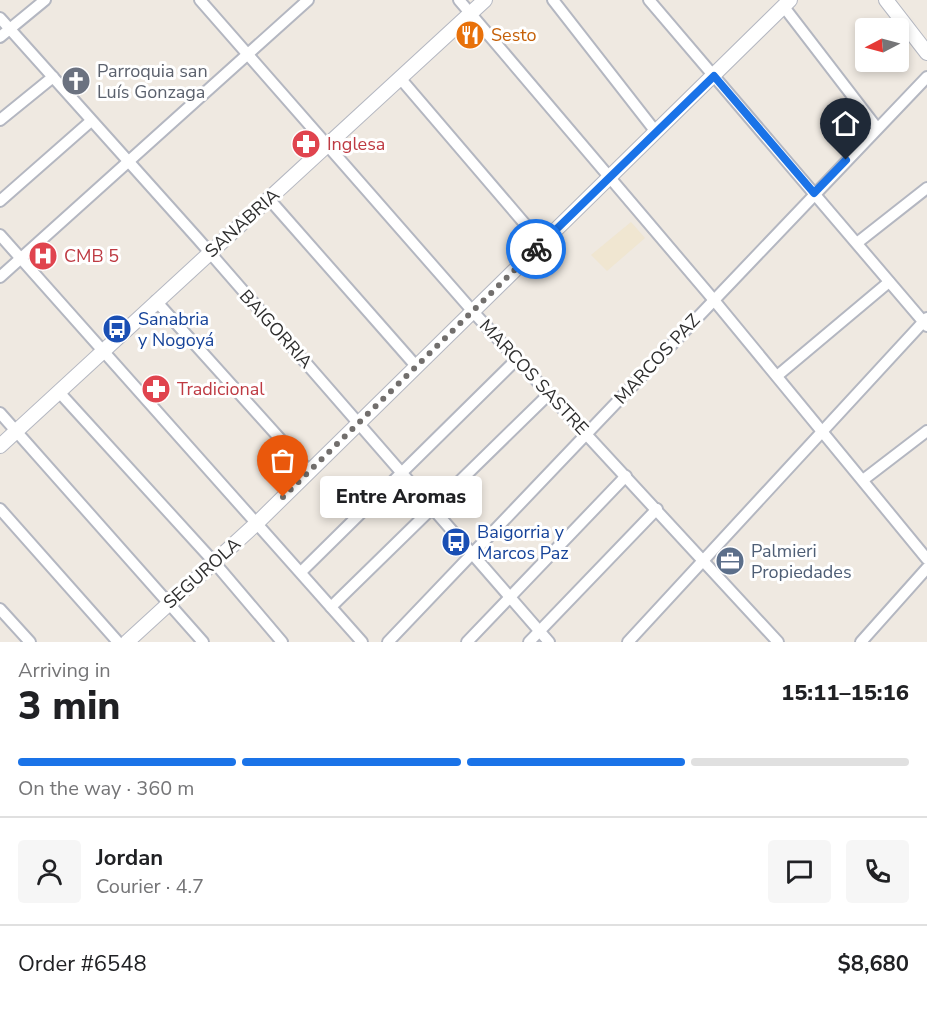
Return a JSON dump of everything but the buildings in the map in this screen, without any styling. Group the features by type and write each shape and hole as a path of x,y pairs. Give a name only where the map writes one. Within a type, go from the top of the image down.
{"street":[{"path":"0,37 45,0"},
{"name":"MARCOS SASTRE","path":"200,0 517,359 778,642"},
{"path":"0,277 308,0"},
{"path":"459,0 713,299 927,559"},
{"name":"SANABRIA","path":"0,446 485,0"},
{"path":"553,0 656,132"},
{"path":"628,642 705,561 822,431 926,322 889,282 650,0"},
{"path":"886,0 927,53"},
{"path":"787,3 877,128"},
{"name":"SEGUROLA","path":"127,642 257,523 787,3"},
{"name":"BAIGORRIA","path":"0,18 359,422 549,642"},
{"path":"0,120 53,77"},
{"name":"MARCOS PAZ","path":"388,642 927,77"},
{"path":"400,78 542,244"},
{"path":"0,201 91,121"},
{"path":"857,243 927,188"},
{"path":"269,199 416,366"},
{"path":"0,235 362,642"},
{"path":"777,376 889,282"},
{"path":"156,301 309,471"},
{"path":"301,572 517,359"},
{"path":"59,393 214,562 282,642"},
{"path":"332,608 549,394"},
{"path":"0,413 203,642"},
{"path":"863,480 927,431"},
{"path":"467,642 626,476"},
{"path":"0,509 118,642"},
{"path":"530,642 657,509"},
{"path":"861,642 927,568"},
{"path":"0,609 30,642"}],"shaded area":[{"path":"631,222 645,238 607,271 591,255"}],"way so far":[{"path":"283,497 536,249"}],"place":[{"name":"Sesto","path":"470,35"},
{"name":"Parroquia san Luís Gonzaga","path":"76,81"},
{"name":"Inglesa","path":"306,144"},
{"name":"CMB 5","path":"43,256"},
{"name":"Sanabria y Nogoyá","path":"117,329"},
{"name":"Tradicional","path":"156,389"},
{"name":"Entre Aromas","path":"283,497"},
{"name":"Baigorria y Marcos Paz","path":"456,542"},
{"name":"Palmieri Propiedades","path":"730,561"}],"route":[{"path":"536,249 714,76 814,193 846,160"}]}
